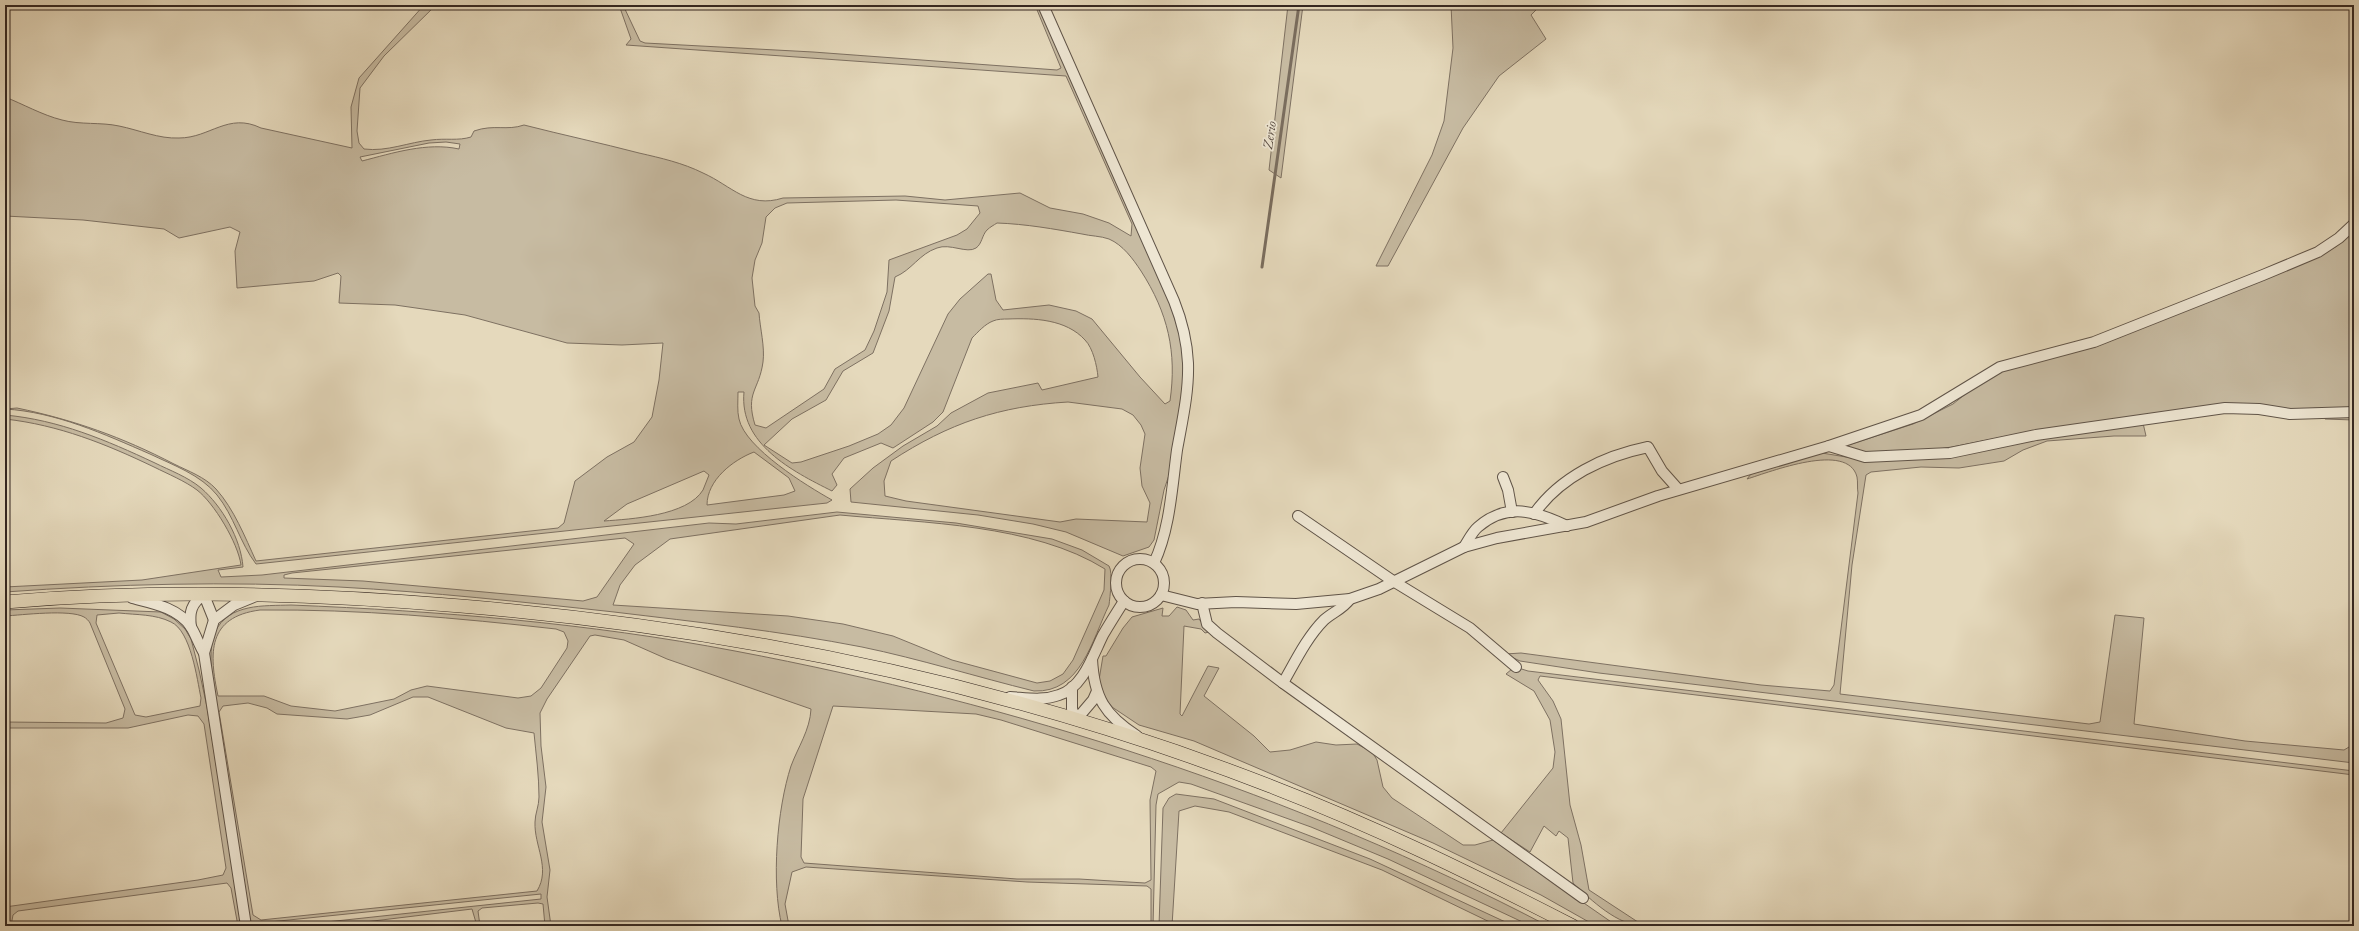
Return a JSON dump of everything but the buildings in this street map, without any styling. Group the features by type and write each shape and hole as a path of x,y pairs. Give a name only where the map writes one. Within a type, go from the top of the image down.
{"main road":[{"path":"5,602 125,596 204,595 258,595 392,600 510,610 632,625 722,638 850,661 989,694 1144,741 1270,786 1351,819 1504,890 1573,926"}],"street":[{"path":"1043,5 1174,301 1186,341 1188,364 1185,399 1162,544 1154,563"},
{"path":"1161,595 1202,604 1236,602 1296,604 1350,599 1464,548 1516,534 1586,522 1678,489 1829,446 1921,415 2000,367 2094,342 2301,260 2331,245 2354,224"},
{"path":"1829,446 1865,457 1950,453 2036,435 2225,408 2259,409 2290,414 2354,412"},
{"path":"1534,514 1544,499 1572,477 1608,458 1648,447 1662,471 1678,489"},
{"path":"1503,477 1508,490 1512,512"},
{"path":"1464,548 1477,527 1503,512 1545,516 1567,526"},
{"path":"1298,516 1393,581 1470,628 1516,667"},
{"path":"1137,559 1154,563 1164,578 1161,595 1147,606 1135,606 1124,601 1117,588 1118,574 1122,567 1137,559"},
{"path":"191,627 191,608 204,595 214,620"},
{"path":"204,653 214,620 234,605 258,595"},
{"path":"125,596 168,609 186,621 191,627 204,653 246,926"},
{"path":"1283,682 1312,635 1325,620 1344,608 1350,599"},
{"path":"989,694 1042,699 1060,695 1072,687 1092,659 1103,636 1124,601"},
{"path":"1202,604 1207,624 1283,682 1583,898"},
{"path":"1092,659 1097,691 1103,706 1116,723 1144,741"},
{"path":"1072,687 1072,709 1076,720 1085,711 1097,691"}],"shaded area":[{"path":"424,5 436,5 384,56 360,88 357,131 359,143 364,149 373,150 423,141 466,138 471,137 474,131 481,129 518,127 524,125 680,164 695,169 741,194 760,201 771,201 783,198 905,196 945,200 1020,193 1050,208 1083,214 1109,223 1131,236 1132,224 1066,76 626,45 631,39 619,5 623,5 640,41 645,43 813,52 1057,70 1061,68 1035,5 1039,5 1166,291 1183,345 1184,374 1181,401 1170,472 1164,490 1154,540 1149,547 1123,556 1066,532 1033,524 978,515 851,502 850,489 873,468 903,446 937,426 951,413 988,393 1038,383 1042,390 1098,377 1096,363 1088,343 1069,328 1049,321 998,319 984,326 972,338 943,412 933,422 893,448 881,443 844,458 832,474 837,485 832,491 785,465 771,454 759,441 750,427 745,410 744,392 738,392 739,419 744,430 753,442 764,454 778,465 808,486 832,500 827,503 256,564 250,556 223,503 210,488 195,476 115,439 52,416 58,418 78,424 97,430 155,454 191,472 212,485 228,505 239,524 256,561 558,528 564,523 575,481 607,457 634,442 652,417 659,380 663,343 622,345 567,343 465,315 395,305 339,303 341,276 338,273 314,281 237,288 235,251 240,232 230,227 179,238 164,229 83,220 5,216 5,97 55,118 69,122 112,125 164,137 190,137 229,124 239,123 352,148 351,107 359,78","holes":["446,142 460,144 459,149 447,147 410,149 362,161 360,157 429,143","896,200 978,206 980,213 967,229 957,235 889,260 887,292 874,331 865,350 835,369 824,389 766,428 755,425 751,405 763,362 763,344 759,313 755,306 752,278 755,260 762,243 766,217 775,208 787,203","997,223 1103,237 1119,245 1127,253 1141,271 1158,302 1164,318 1171,349 1172,383 1170,401 1165,404 1140,377 1092,319 1076,311 1049,305 1003,310 996,300 991,274 988,274 960,299 948,314 904,408 891,425 878,434 849,446 801,462 792,463 764,445 792,419 826,400 843,371 873,353 889,311 895,277 901,274 925,254 937,248 947,247 972,250 980,244 985,232 988,229","1068,402 1122,409 1133,415 1141,425 1145,434 1140,468 1142,486 1150,503 1147,522 1076,519 1060,522 906,501 885,496 884,481 891,461 934,436 976,419 997,412 1043,404","754,452 789,478 795,491 784,495 707,505 711,487 716,479 738,460","704,471 709,475 703,490 695,499 685,506 672,511 643,517 604,521 627,504"]},
{"path":"1288,5 1303,5 1281,178 1269,170"},
{"path":"1451,5 1541,5 1531,15 1546,39 1499,76 1463,128 1388,266 1376,266 1432,155 1444,121 1453,48"},
{"path":"2354,230 2354,420 2325,419 2321,408 2285,410 2267,406 2047,430 1927,451 1881,454 1859,453 1839,448 1913,424 1953,404 1983,380 2015,366 2095,347 2316,258 2337,246"},
{"path":"17,408 40,414 24,411 5,409"},
{"path":"5,415 44,421 82,432 137,455 196,484 209,495 216,504 229,524 239,545 243,567 218,570 221,577 262,575 709,523 736,524 837,512 956,523 1052,539 1082,550 1109,566 1111,579 1109,605 1083,662 1074,674 1063,683 1050,689 1034,691 905,657 831,641 707,623 477,598 373,589 256,584 130,585 5,592 5,587 142,580 241,565 235,546 224,524 211,504 197,490 176,478 100,443 44,426 5,419","holes":["840,515 977,528 1012,534 1045,543 1076,554 1105,569 1104,590 1073,660 1063,674 1050,681 1037,683 952,660 893,636 843,624 788,616 613,605 620,585 635,565 670,539","625,538 634,544 597,597 583,601 363,581 284,578 284,575 292,573"]},
{"path":"2143,423 2146,436 2114,436 2047,441 2023,450 2004,461 1959,468 1921,467 1871,472 1866,475 1852,565 1840,694 2089,724 2100,722 2115,615 2144,618 2134,724 2245,741 2344,750 2354,744 2354,763 1599,673 1520,661 1505,654 1521,653 1761,685 1830,691 1834,685 1858,493 1857,477 1851,466 1839,461 1824,460 1790,466 1747,479 1751,474 1822,453 1864,460 1905,460 1951,456 2008,444"},
{"path":"291,605 458,615 624,633 735,651 840,673 945,698 1049,726 1152,758 1253,795 1353,834 1452,878 1548,926 1531,926 1388,859 1311,827 1191,784 1179,782 1158,794 1156,805 1153,926 1151,926 1151,889 1147,886 1027,882 806,867 792,872 785,904 789,926 782,926 776,867 779,824 786,783 791,766 806,731 811,709 667,659 624,640 595,635 590,636 547,699 540,713 541,746 546,787 542,822 550,870 547,897 551,926 545,926 543,904 538,903 482,908 478,911 480,926 477,926 472,909 332,926 289,926 541,899 541,894 250,924 214,698 211,660 212,644 215,632 221,623 238,611 259,606","holes":["260,610 334,611 482,621 556,629 564,632 568,641 567,648 541,688 531,696 518,698 427,686 411,690 394,699 335,711 291,706 264,696 218,696 213,665 213,652 221,629 230,620 243,614","413,697 428,697 506,728 534,733 539,797 535,819 535,831 542,865 541,882 537,891 261,920 253,915 219,712 223,706 248,703 267,708 277,714 347,719 370,715","833,706 976,714 1001,720 1151,767 1156,771 1150,800 1151,880 1145,883 1079,879 1017,879 804,863 801,857 803,799"]},
{"path":"1177,607 1186,610 1193,620 1199,619 1209,632 1205,633 1201,629 1184,626 1180,714 1182,716 1208,666 1219,668 1204,696 1254,736 1270,752 1290,750 1316,742 1336,745 1357,744 1372,752 1377,760 1383,787 1392,798 1463,845 1475,845 1493,840 1617,926 1596,926 1541,895 1433,843 1194,741 1139,725 1112,707 1102,694 1099,680 1103,656 1106,656 1123,628 1132,617 1163,608 1162,616 1169,616"},
{"path":"60,608 161,612 174,619 185,629 191,639 207,707 242,926 238,926 231,888 227,883 18,911 13,915 11,926 7,926 5,907 198,880 223,875 226,868 204,724 198,716 188,715 128,728 5,728 5,722 106,723 123,718 125,709 90,623 86,618 68,613 5,616 5,610","holes":["119,613 146,615 165,619 178,627 184,635 192,656 201,698 200,706 146,717 135,715 96,623 97,615"]},
{"path":"1512,666 1528,671 2354,771 2354,775 1540,676 1538,680 1553,701 1561,719 1570,805 1581,845 1589,890 1644,926 1634,925 1624,922 1606,911 1573,883 1568,838 1559,831 1556,836 1544,826 1530,852 1501,833 1553,768 1555,752 1550,720 1534,691 1506,674 1512,669"},
{"path":"1176,794 1214,799 1370,859 1514,926 1498,926 1382,870 1229,812 1195,806 1179,811 1172,926 1159,926 1163,808 1169,798"}],"waterway":[{"name":"Zerio","path":"1262,267 1299,5"}]}
